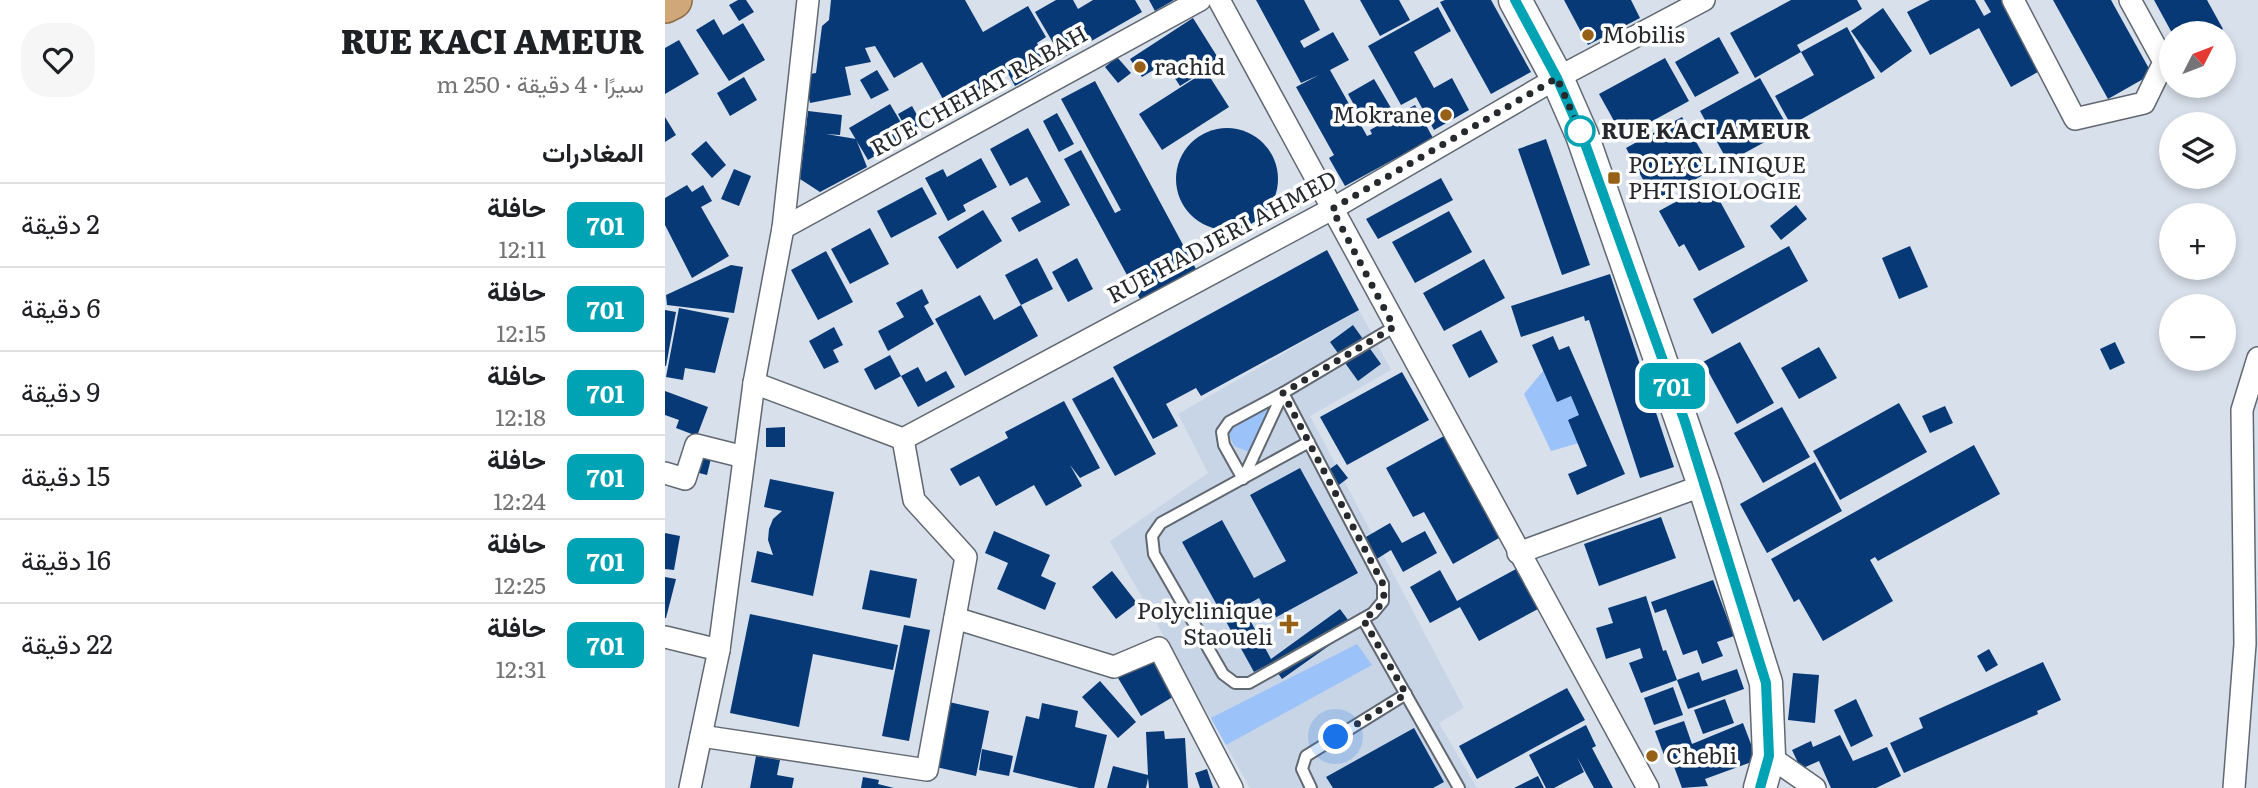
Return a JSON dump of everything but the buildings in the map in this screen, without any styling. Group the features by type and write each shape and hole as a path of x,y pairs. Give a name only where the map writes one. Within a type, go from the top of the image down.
{"highway":[{"path":"665,4 673,0"}],"main road":[{"path":"1515,0 1557,78 1582,135 1704,485 1766,683 1769,756 1760,788"}],"street":[{"path":"690,788 719,650 754,383 783,228 808,0"},
{"name":"RUE CHEHAT RABAH","path":"783,228 1200,0"},
{"path":"1219,0 1394,327 1648,788"},
{"name":"RUE HADJERI AHMED","path":"903,439 1332,209 1557,78 1704,0"},
{"path":"2013,0 2075,119 2144,103 2164,62 2130,0"},
{"path":"2234,788 2245,644 2242,410 2258,358"},
{"path":"701,736 927,770 966,557 914,500 903,439 754,383"},
{"path":"665,472 685,479 696,445 744,457"},
{"path":"1518,553 1704,485"},
{"path":"955,618 1114,667 1159,648 1232,788"},
{"path":"665,637 719,650"},
{"path":"1769,756 1815,788"}],"lane":[{"path":"1243,479 1224,445 1222,432 1229,422 1394,327"},
{"path":"1283,393 1309,442 1383,584 1385,593 1380,608 1363,619 1249,683 1235,684 1223,674 1154,554 1152,536 1161,523 1309,442"},
{"path":"1243,479 1283,393"},
{"path":"1363,619 1459,788"},
{"path":"1311,788 1302,769 1306,756 1406,694"}],"shaded area":[{"name":"Polyclinique Staoueli","path":"1359,310 1391,370 1310,416 1464,708 1439,723 1477,788 1250,788 1110,541 1208,473 1178,414"},
{"path":"1548,365 1583,397 1579,443 1551,451 1524,394"},
{"path":"1271,407 1249,452 1234,446 1227,430"},
{"path":"1357,644 1372,665 1226,745 1211,718"}],"bus line":[{"name":"701","path":"1515,0 1557,78 1582,135 1685,422 1766,683 1769,756 1760,788"}],"place":[{"name":"Mobilis","path":"1588,35"},
{"name":"rachid","path":"1140,67"},
{"name":"Mokrane","path":"1446,115"},
{"name":"RUE KACI AMEUR","path":"1580,131"},
{"name":"POLYCLINIQUE PHTISIOLOGIE","path":"1614,178"},
{"name":"Polyclinique Staoueli","path":"1289,624"},
{"name":"Chebli","path":"1652,756"}],"route":[{"path":"1336,737 1406,694 1363,619 1380,608 1385,593 1383,584 1283,393 1394,327 1332,209 1557,78 1582,135 1580,131"}]}
